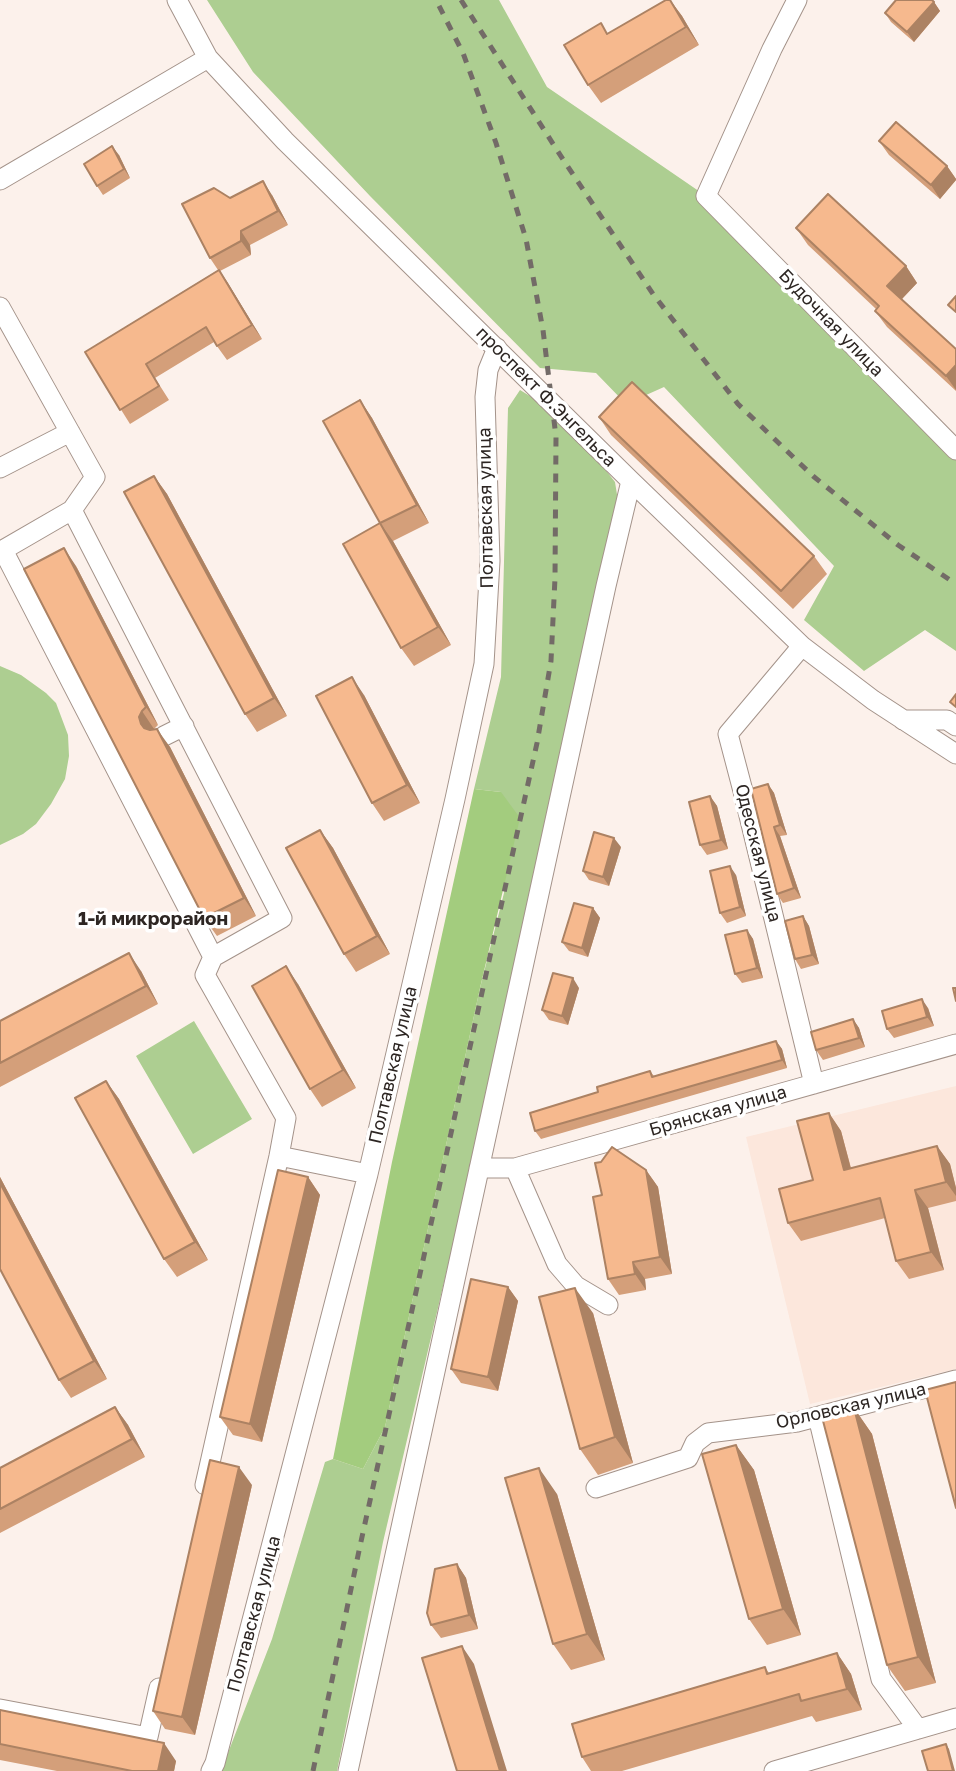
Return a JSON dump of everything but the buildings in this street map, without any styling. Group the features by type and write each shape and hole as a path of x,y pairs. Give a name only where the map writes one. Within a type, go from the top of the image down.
{"street":[{"name":"проспект Ф.Энгельса","path":"177,0 208,58 285,141 631,481 802,646 873,700 956,754"},
{"name":"Будочная улица","path":"797,0 706,196 956,450"},
{"path":"0,180 208,58"},
{"path":"0,307 95,477 72,510 3,550 116,756 212,957"},
{"name":"Полтавская улица","path":"212,1771 368,1174 484,664 489,561 485,397 488,370 497,348"},
{"path":"0,468 70,432"},
{"path":"348,1771 631,481"},
{"path":"72,510 282,918 212,957 205,975 286,1118 200,1508"},
{"name":"Одесская улица","path":"802,646 728,734 814,1084"},
{"path":"902,720 947,720 956,726"},
{"path":"164,736 184,726"},
{"name":"Брянская улица","path":"480,1168 515,1168 956,1044"},
{"path":"279,1156 368,1174"},
{"path":"515,1168 558,1264 576,1286 608,1305"},
{"name":"Орловская улица","path":"596,1488 688,1458 695,1443 708,1433 797,1422 956,1380"},
{"path":"818,1417 881,1679 918,1729"},
{"path":"0,1709 148,1738 164,1670"},
{"path":"774,1771 956,1718"}],"shaded area":[{"path":"956,1086 956,1369 810,1404 746,1137"}],"green space":[{"path":"207,0 499,0 547,87 706,196 956,447 956,651 925,630 864,671 804,620 834,566 664,387 626,404 596,373 540,368 370,196 253,72"},
{"path":"520,390 543,404 594,455 615,482 618,501 460,1214 383,1542 337,1771 221,1771 272,1639 325,1462 333,1459 363,1469 385,1427 480,988 504,893 501,792 474,789 501,677 508,408"},
{"path":"0,666 21,675 56,703 68,735 69,756 65,779 36,824 0,845"},
{"path":"474,789 501,792 520,818 480,988 385,1427 363,1469 333,1459 392,1162"},
{"path":"194,1021 252,1119 193,1154 136,1056"}],"railway":[{"path":"313,1771 537,743 551,661 555,578 556,437 543,330 526,239 496,143 463,53 436,0"},
{"path":"461,0 653,294 738,404 813,476 898,545 956,584"}],"district":[{"name":"1-й микрорайон","path":"153,919"}]}
